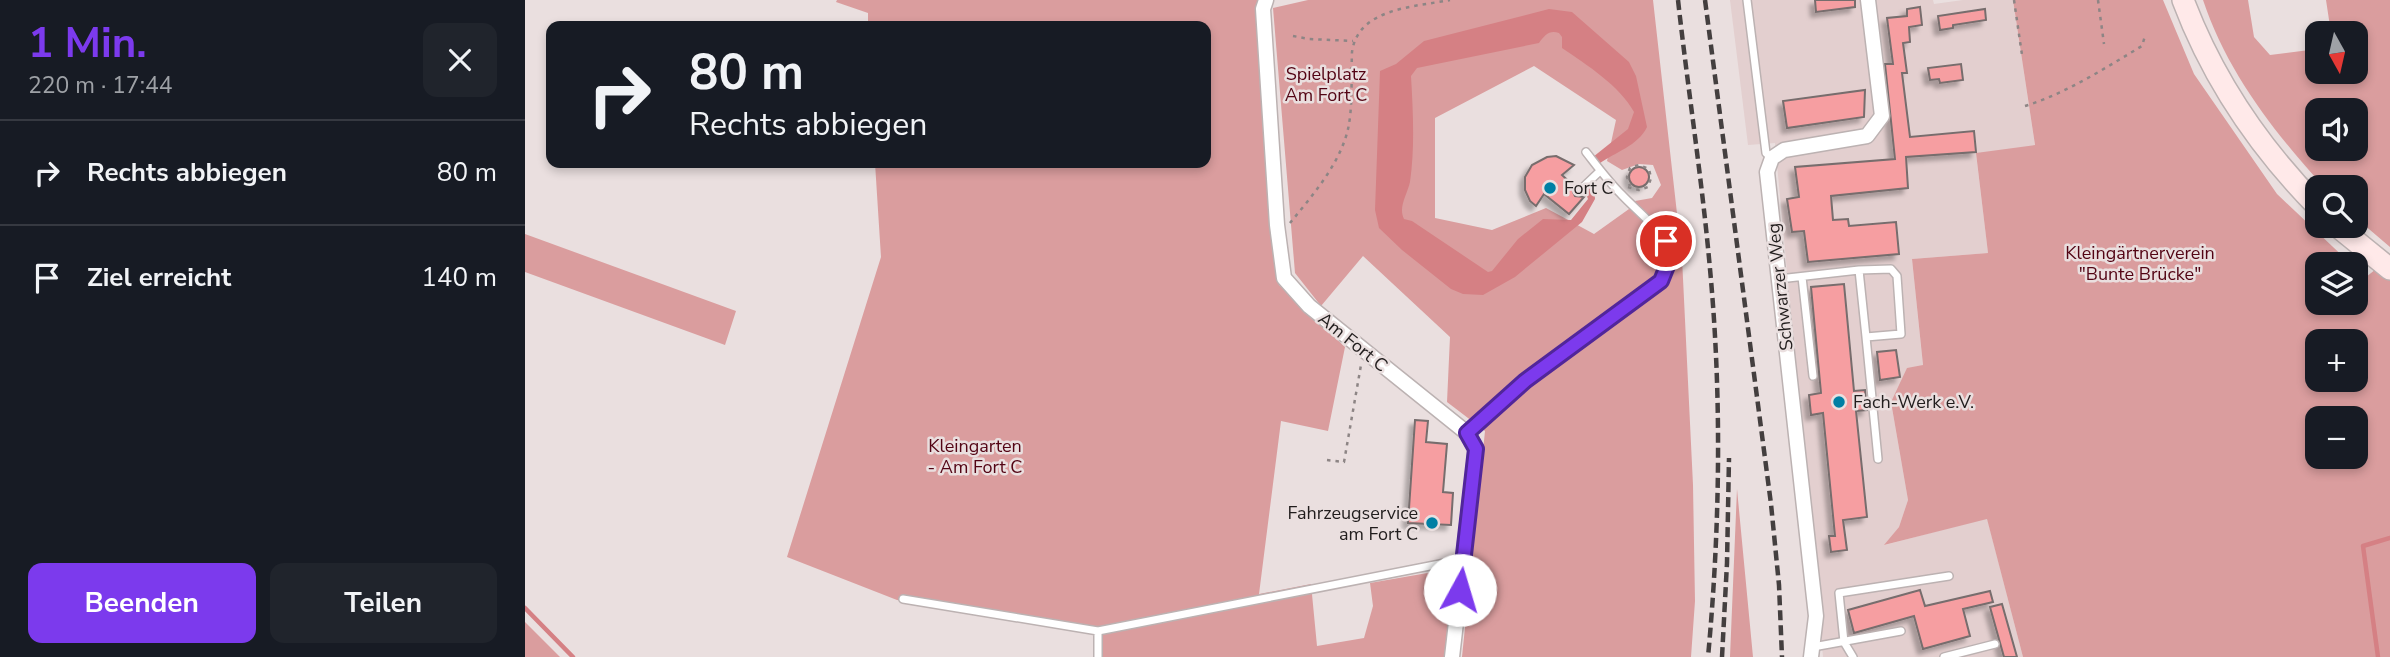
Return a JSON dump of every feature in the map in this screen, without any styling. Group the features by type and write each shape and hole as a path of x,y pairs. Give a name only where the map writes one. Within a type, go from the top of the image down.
{"main road":[{"path":"2183,0 2210,60 2252,131 2305,192"},
{"path":"2352,238 2390,269"}],"street":[{"name":"Am Fort C","path":"1266,0 1263,9 1264,38 1277,229 1282,268 1289,286 1309,306 1467,433"},
{"path":"1772,158 1784,150 1867,136 1882,116 1868,0"},
{"name":"Schwarzer Weg","path":"1772,158 1767,172 1816,616 1812,652"},
{"path":"1452,657 1476,449 1467,433"}],"lane":[{"path":"1747,0 1766,153 1772,158"},
{"path":"1467,433 1525,381 1661,281 1669,261 1666,241 1661,232 1620,193 1586,152"},
{"path":"1579,191 1599,169"},
{"path":"1779,279 1891,269 1898,276 1901,334 1866,337"},
{"path":"1859,270 1878,459"},
{"path":"1802,277 1813,376"},
{"path":"903,599 1098,631 1450,562 1463,563"},
{"path":"1853,657 1843,642 1839,593 1949,576"},
{"path":"1098,631 1098,657"},
{"path":"1812,652 1843,642 1901,631"},
{"path":"1944,657 1995,644"}],"path":[{"path":"1277,229 1287,227 1295,217 1326,174 1341,147 1348,128 1353,41 1359,30 1376,17 1450,0"},
{"path":"2014,0 2022,55"},
{"path":"2098,0 2104,44"},
{"path":"1293,36 1353,41"},
{"path":"2025,106 2080,83 2142,46 2145,36"},
{"path":"1639,165 1649,169 1651,178 1648,187 1639,190 1630,186 1627,177 1630,168 1639,165"},
{"path":"1620,193 1630,186"},
{"path":"1327,460 1344,462 1362,358 1368,354"}],"shaded area":[{"path":"1730,0 1933,0 1934,4 1963,0 2013,0 2035,146 1976,154 1988,253 1912,259 1923,366 1891,402 1908,500 1899,527 1885,545 1987,518 2023,657 1823,657 1775,143 1748,145"},
{"path":"1549,9 1572,12 1629,62 1636,76 1647,127 1632,144 1599,164 1593,157 1628,129 1634,112 1612,85 1562,48 1562,37 1559,33 1548,34 1539,43 1417,68 1411,76 1413,156 1410,182 1402,205 1404,219 1412,221 1488,272 1492,271 1518,239 1543,219 1571,220 1588,199 1584,189 1590,183 1594,186 1595,199 1582,222 1515,277 1483,295 1463,294 1451,289 1379,228 1375,210 1380,71 1396,64 1424,41"}],"green space":[{"name":"Kleingarten - Am Fort C","path":"1259,0 1258,36 1264,136 1274,258 1279,285 1345,347 1328,431 1281,421 1259,594 1311,584 1317,646 1364,638 1373,606 1370,583 1447,571 1454,578 1447,657 1098,657 1098,631 897,600 787,557 881,257 875,168 1211,168 1211,21 868,21 868,13 836,2"},
{"name":"Spielplatz Am Fort C","path":"1308,0 1653,0 1682,258 1693,485 1695,601 1691,657 1462,657 1485,431 1447,402 1450,337 1363,256 1321,306 1295,273 1273,8","holes":["1534,66 1616,120 1607,161 1622,170 1639,164 1653,165 1661,185 1652,198 1635,201 1636,204 1594,234 1546,208 1492,230 1435,218 1435,118"]},
{"name":"Kleingärtnerverein \"Bunte Brücke\"","path":"2013,0 2163,0 2194,74 2277,194 2305,220 2305,238 2324,238 2338,252 2305,252 2305,315 2368,315 2368,275 2390,258 2390,657 2023,657 1987,519 1884,545 1899,527 1908,500 1891,402 1907,368 1923,365 1912,259 1988,253 1976,153 2035,145"},
{"path":"2203,0 2248,0 2254,37 2270,55 2305,51 2305,84 2368,84 2368,21 2329,21 2326,0 2390,0 2390,247 2368,228 2368,175 2313,175 2270,123 2225,52"},
{"path":"525,234 736,311 725,345 525,272"},
{"path":"1737,489 1753,657 1730,657"},
{"path":"525,622 560,657 525,657"}],"building":[{"path":"1815,0 1855,0 1855,7 1816,12"},
{"path":"1920,7 1922,25 1909,27 1910,42 1903,43 1907,73 1902,73 1910,137 1974,131 1976,152 1906,157 1908,188 1831,196 1833,220 1848,219 1849,226 1896,222 1899,254 1808,262 1804,231 1792,232 1787,199 1799,197 1795,167 1895,159 1885,64 1893,64 1887,18 1907,16 1907,9"},
{"path":"1985,9 1986,20 1953,25 1953,28 1940,30 1938,16"},
{"path":"1961,64 1963,80 1940,83 1939,79 1930,80 1928,68"},
{"path":"1865,90 1864,117 1787,128 1783,101"},
{"name":"Fort C","path":"1556,156 1574,165 1562,175 1575,187 1575,196 1584,197 1569,214 1544,194 1536,206 1530,201 1525,190 1525,177 1532,165 1547,157"},
{"path":"1635,167 1643,167 1649,177 1643,187 1635,187 1629,181 1629,173"},
{"name":"Fach-Werk e.V.","path":"1844,284 1854,391 1865,390 1867,410 1856,411 1867,517 1843,520 1847,550 1831,552 1829,536 1835,536 1823,413 1811,415 1809,395 1821,393 1811,287"},
{"path":"1896,350 1900,377 1880,380 1877,352"},
{"path":"1415,420 1428,421 1426,442 1447,444 1443,492 1453,493 1451,525 1408,523"},
{"path":"1920,590 1925,606 1990,591 1993,602 1963,609 1970,636 1923,649 1914,616 1854,633 1848,610"},
{"path":"2002,604 2017,657 2004,657 1990,607"}],"waterway":[{"path":"2378,657 2363,546 2390,538"},
{"path":"525,608 573,657"}],"railway":[{"path":"1678,0 1707,235 1714,317 1718,463 1708,657"},
{"path":"1705,0 1771,504 1779,585 1782,657"},
{"path":"1722,657 1729,458"}],"place":[{"name":"Fort C","path":"1550,188"},
{"name":"Fach-Werk e.V.","path":"1839,402"},
{"name":"Fahrzeugservice am Fort C","path":"1432,523"}],"route":[{"path":"1460,590 1476,449 1467,433 1525,381 1661,281 1667,272 1669,261 1666,241"}]}
